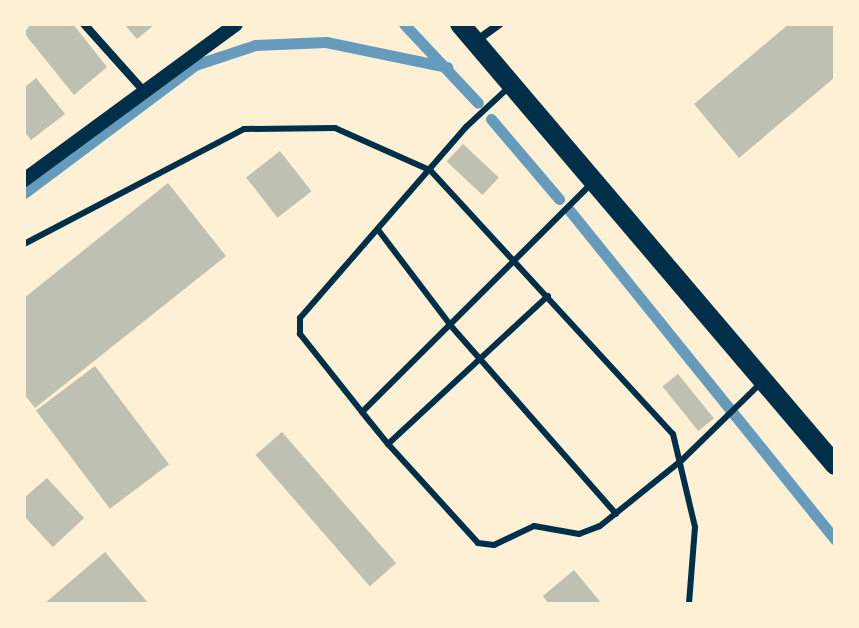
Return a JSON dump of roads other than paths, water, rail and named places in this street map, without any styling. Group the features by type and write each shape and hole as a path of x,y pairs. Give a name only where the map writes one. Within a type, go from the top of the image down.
{"main road":[{"path":"460,24 835,465"}],"street":[{"path":"84,24 143,90"},
{"path":"24,180 236,24"},
{"path":"475,42 499,24"}],"lane":[{"path":"512,84 430,170 379,231 311,300 300,318 300,334 388,444 478,543 494,545 534,526 579,534 616,514 682,460 764,380"},
{"path":"24,244 244,129 335,128 430,170 512,265 548,296 673,434 682,460 695,527 689,604"},
{"path":"362,412 593,182"},
{"path":"379,231 451,326 616,514"},
{"path":"388,444 484,361 548,296"}],"waterway":[{"path":"404,24 478,103"},
{"path":"24,193 195,65 255,45 326,42 447,67"},
{"path":"491,119 559,199"},
{"path":"570,211 835,540"}]}
